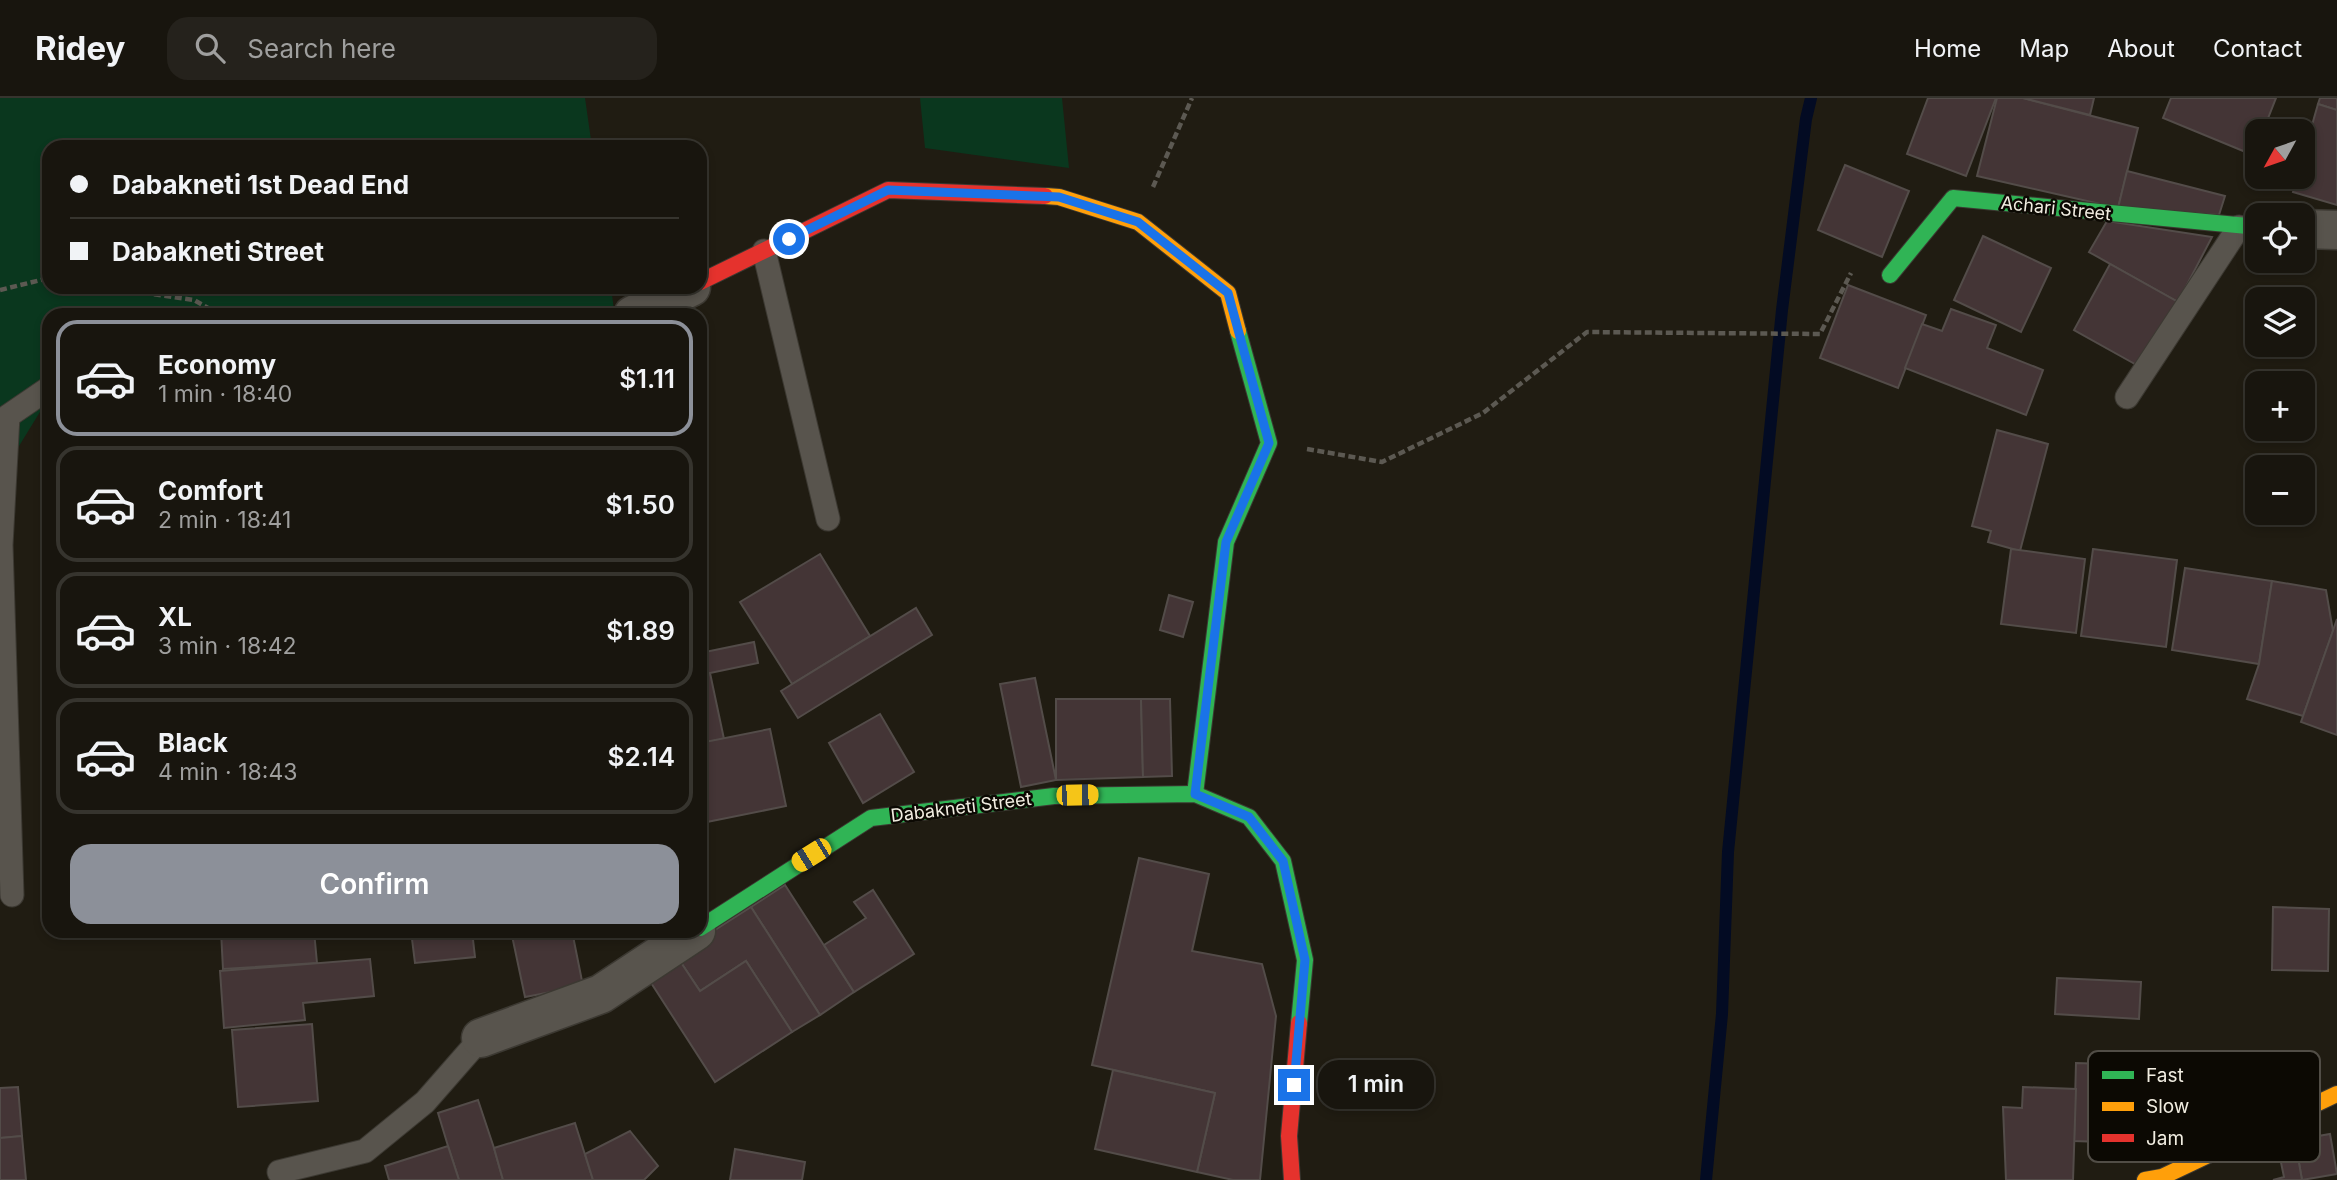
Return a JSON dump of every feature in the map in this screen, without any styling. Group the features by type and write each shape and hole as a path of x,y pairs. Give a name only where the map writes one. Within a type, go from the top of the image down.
{"street":[{"path":"707,279 888,190 1059,197 1138,222 1228,293 1269,443 1226,542 1195,794"},
{"name":"Achari Street","path":"1890,275 1953,198 2245,227"},
{"path":"2315,229 2337,230"},
{"path":"648,308 676,294"},
{"name":"Dabakneti Street","path":"707,924 871,818 1054,796 1195,794 1249,817 1283,861 1305,960 1289,1136 1292,1180"},
{"name":"Dabakneti Street","path":"481,1038 601,994 686,938"},
{"path":"2320,1102 2337,1094"},
{"path":"2145,1180 2162,1177 2194,1162"}],"lane":[{"path":"2127,397 2245,231"},
{"path":"764,251 828,519"},
{"path":"12,895 1,545 8,416 42,393"},
{"path":"279,1172 365,1151 425,1102 481,1038"}],"path":[{"path":"1138,222 1192,98"},
{"path":"1269,443 1382,462 1483,413 1587,332 1820,334 1851,272 1890,275"},
{"path":"0,290 42,280"},
{"path":"152,294 194,300 208,308"}],"green space":[{"path":"0,98 585,98 591,140 42,140 42,294 612,294 614,308 42,308 42,409 0,477"},
{"path":"920,98 1062,98 1069,168 925,148"}],"building":[{"path":"1928,98 1996,98 1966,176 1907,154"},
{"path":"1997,98 2023,98 2138,128 2118,208 1977,176"},
{"path":"2023,98 2094,98 2090,115"},
{"path":"2171,98 2276,98 2268,119 2245,119 2245,152 2163,118"},
{"path":"2320,98 2337,98 2337,110 2318,104"},
{"path":"2318,104 2337,110 2337,205 2293,192 2294,189 2315,189 2314,119"},
{"path":"1845,165 1909,191 1882,257 1818,230"},
{"path":"2127,171 2225,196 2219,215 2118,208"},
{"path":"2107,221 2212,237 2178,302 2089,252"},
{"path":"1983,236 2051,268 2021,332 1954,300"},
{"path":"2110,264 2178,302 2142,368 2074,330"},
{"path":"1848,285 1926,315 1898,388 1820,358"},
{"path":"1951,309 1996,325 1987,348 2043,370 2026,415 1905,368 1922,324 1942,331"},
{"path":"1997,430 2048,444 2020,551 1988,542 1991,531 1972,526"},
{"path":"2011,549 2085,559 2076,633 2001,624"},
{"path":"2093,549 2177,560 2166,647 2081,636"},
{"path":"820,554 870,636 792,684 740,602"},
{"path":"2185,568 2272,581 2259,664 2172,650"},
{"path":"2272,581 2326,590 2333,631 2303,716 2247,699 2259,664"},
{"path":"1169,595 1193,602 1183,637 1160,630"},
{"path":"916,608 932,635 798,718 781,691"},
{"path":"2337,619 2337,735 2301,722"},
{"path":"754,642 758,663 710,673 724,739 707,742 707,652"},
{"path":"1035,678 1056,780 1021,787 1000,684"},
{"path":"1056,699 1141,699 1143,777 1056,780"},
{"path":"1141,699 1170,699 1172,776 1143,777"},
{"path":"880,714 914,772 863,803 829,743"},
{"path":"770,729 786,806 707,822 707,742"},
{"path":"1139,858 1209,874 1192,951 1262,964 1276,1016 1260,1180 1233,1180 1197,1172 1215,1093 1092,1065"},
{"path":"785,885 854,992 820,1015 751,907"},
{"path":"873,890 914,954 854,992 824,945 866,918 854,902"},
{"path":"751,907 820,1015 792,1032 746,961 700,991 676,955 703,938 707,938 707,935"},
{"path":"2273,907 2329,909 2328,971 2272,970"},
{"path":"221,938 315,938 317,963 223,969"},
{"path":"412,938 473,938 475,957 415,963"},
{"path":"512,938 573,938 583,986 525,997"},
{"path":"676,955 700,991 746,961 792,1032 715,1082 646,975"},
{"path":"370,959 374,996 303,1003 305,1020 224,1028 220,971"},
{"path":"2057,978 2141,982 2139,1019 2055,1014"},
{"path":"312,1024 318,1101 238,1107 232,1030"},
{"path":"2076,1063 2088,1063 2088,1141 2074,1141"},
{"path":"1113,1070 1215,1093 1197,1172 1095,1149"},
{"path":"18,1087 22,1136 0,1138 0,1088"},
{"path":"2023,1087 2076,1089 2073,1180 2006,1180 2003,1107 2022,1108"},
{"path":"478,1100 503,1180 459,1180 448,1146 438,1113"},
{"path":"575,1123 593,1180 503,1180 494,1148"},
{"path":"630,1131 658,1166 644,1180 593,1180 585,1154"},
{"path":"2330,1134 2337,1174 2302,1180 2299,1162 2320,1162 2320,1136"},
{"path":"22,1136 26,1180 0,1180 0,1138"},
{"path":"448,1146 459,1180 389,1180 385,1166"},
{"path":"735,1149 805,1162 802,1180 730,1180"},
{"path":"2281,1162 2299,1162 2302,1180 2273,1180 2284,1177"}],"waterway":[{"path":"1706,1180 1722,1014 1728,852 1782,310 1806,119 1811,98"}],"traffic: fast":[{"path":"1890,275 1953,198 2245,226"},
{"path":"1195,794 1226,542 1269,443 1238,331"},
{"path":"707,923 871,818 1054,796 1195,794 1249,817 1283,861 1305,960 1299,1023"}],"traffic: slow":[{"path":"1045,196 1059,197 1138,222 1228,293 1238,331"},
{"path":"2320,1102 2337,1094"},
{"path":"2145,1180 2162,1177 2194,1162"}],"traffic: jam":[{"path":"707,279 888,190 1045,196"},
{"path":"1292,1180 1289,1136 1299,1023"}],"route":[{"path":"789,239 888,190 1059,197 1138,222 1228,293 1269,443 1226,542 1195,794 1249,817 1283,861 1305,960 1294,1085"}]}
